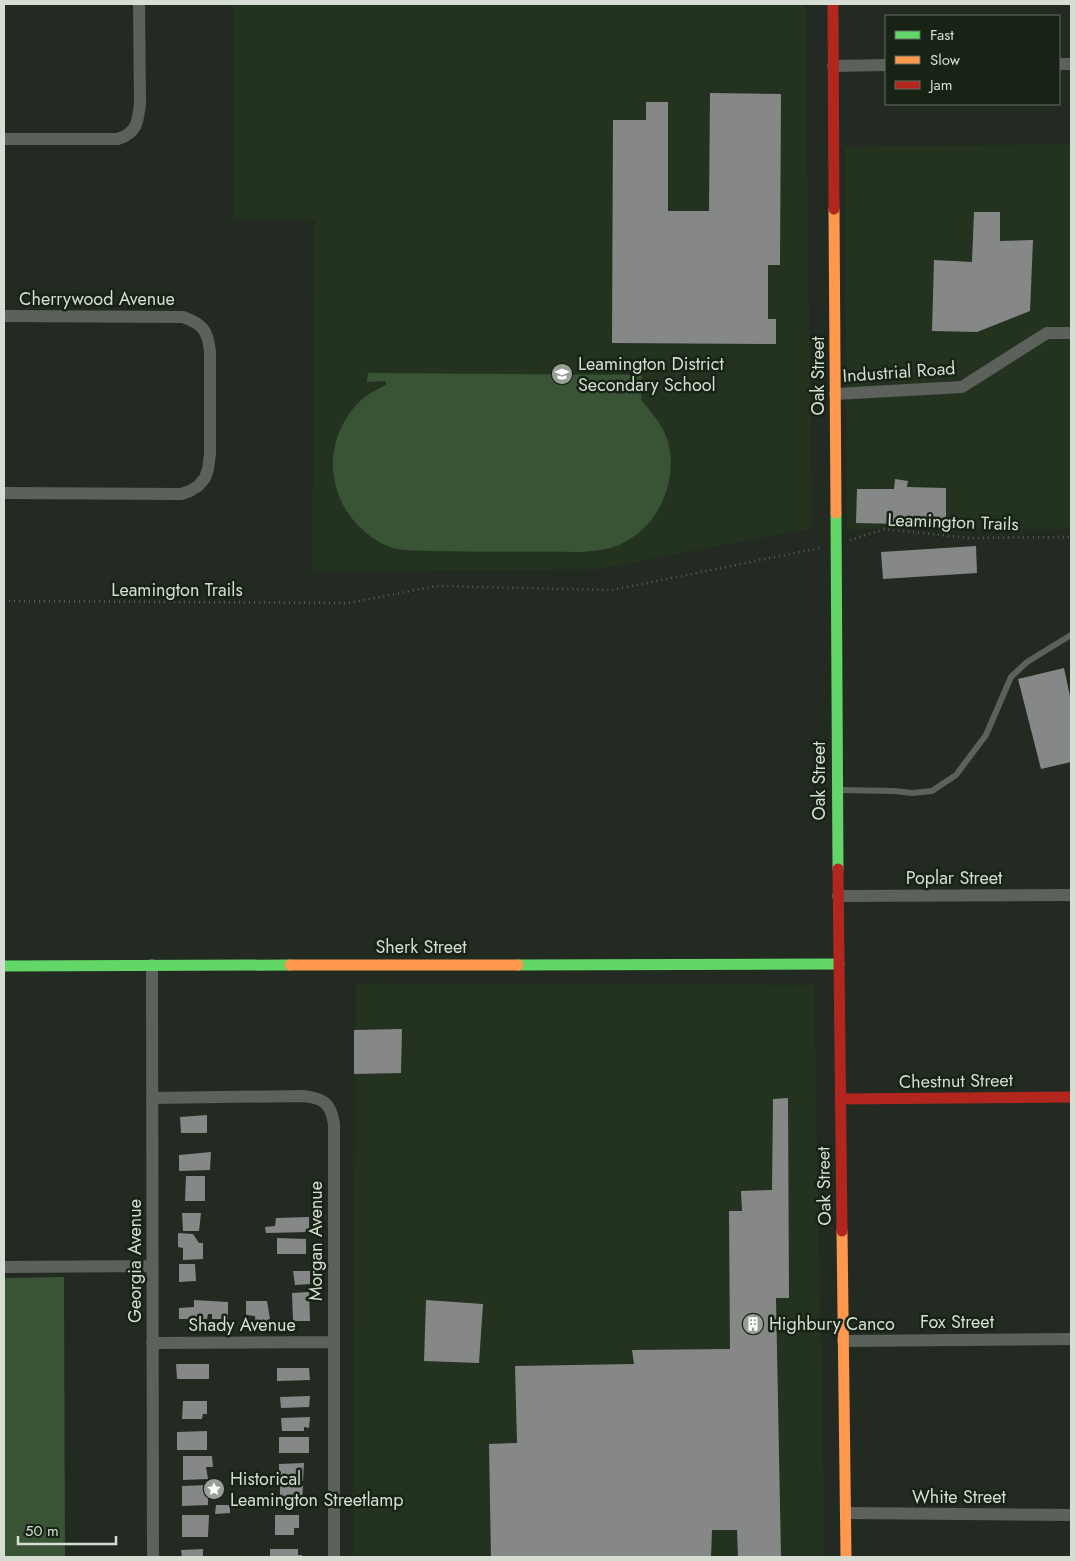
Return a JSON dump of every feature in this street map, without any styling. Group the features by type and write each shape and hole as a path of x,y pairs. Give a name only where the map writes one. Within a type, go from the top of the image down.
{"main road":[{"name":"Oak Street","path":"833,4 838,964 846,1557"},
{"name":"Sherk Street","path":"4,966 838,964"},
{"name":"Chestnut Street","path":"840,1099 1071,1097"}],"street":[{"path":"4,139 118,139 126,136 133,130 138,120 140,103 140,4"},
{"path":"833,66 885,65"},
{"name":"Cherrywood Avenue","path":"4,316 183,317 195,321 204,329 209,339 210,352 210,454 205,478 198,486 180,494 4,493"},
{"name":"Industrial Road","path":"835,394 962,387 1047,333 1071,333"},
{"name":"Poplar Street","path":"838,896 1071,895"},
{"name":"Georgia Avenue","path":"152,965 153,1557"},
{"name":"Morgan Avenue","path":"152,1098 303,1096 316,1098 324,1102 332,1113 334,1124 334,1557"},
{"path":"4,1267 152,1266"},
{"name":"Fox Street","path":"844,1341 1071,1339"},
{"name":"Shady Avenue","path":"152,1343 333,1342"},
{"name":"White Street","path":"846,1514 1071,1515"}],"lane":[{"path":"837,790 912,793 932,791 956,775 986,735 1011,677 1027,662 1071,635"}],"path":[{"name":"Leamington Trails","path":"4,602 349,603 436,586 612,590 836,545 885,529 968,538 1071,537"}],"shaded area":[{"name":"Leamington District Secondary School","path":"233,4 805,4 812,528 600,569 312,572 315,221 233,219"},
{"path":"1071,144 1071,529 847,529 845,147"},
{"path":"368,373 642,375 641,400 666,436 671,460 670,477 658,510 634,536 619,545 601,550 582,552 433,551 402,550 385,545 363,530 346,509 340,498 333,472 334,450 344,422 362,400 386,385 386,381 367,382"},
{"name":"Highbury Canco","path":"356,983 814,985 825,1557 353,1557"},
{"path":"64,1277 65,1557 4,1557 4,1278"}],"building":[{"path":"710,93 781,94 780,265 768,265 768,319 776,319 776,344 612,343 613,120 646,120 646,102 668,102 668,211 709,211"},
{"path":"974,212 1000,212 1000,241 1033,240 1030,311 977,332 932,331 934,260 972,262"},
{"path":"895,479 908,481 907,487 946,488 946,525 856,523 857,489 894,489"},
{"path":"976,546 977,573 883,579 881,552"},
{"path":"1064,668 1071,701 1071,762 1041,769 1018,679"},
{"path":"402,1029 401,1073 354,1074 354,1030"},
{"name":"Highbury Canco","path":"788,1098 789,1298 776,1298 781,1557 738,1557 737,1530 712,1530 711,1557 491,1557 489,1444 517,1443 515,1366 634,1364 632,1350 730,1349 729,1211 742,1211 741,1191 772,1190 773,1099"},
{"path":"207,1115 207,1133 181,1133 180,1117"},
{"path":"211,1152 210,1170 179,1171 179,1155"},
{"path":"186,1176 205,1176 205,1201 185,1201"},
{"path":"182,1213 201,1213 199,1231 183,1231"},
{"path":"309,1217 309,1232 266,1233 265,1227 275,1226 276,1218"},
{"path":"178,1233 193,1234 199,1243 203,1243 203,1259 183,1260 183,1248 178,1247"},
{"path":"277,1238 306,1239 306,1254 277,1254"},
{"path":"179,1264 195,1264 196,1281 179,1282"},
{"path":"293,1271 310,1271 310,1284 295,1285"},
{"path":"309,1292 310,1321 293,1321 292,1293"},
{"path":"194,1300 228,1302 228,1319 212,1319 212,1314 208,1314 207,1319 179,1319 179,1308 194,1307"},
{"path":"426,1300 483,1304 479,1363 424,1361"},
{"path":"246,1301 267,1301 270,1319 267,1320 266,1325 256,1325 255,1316 246,1315"},
{"path":"176,1364 209,1364 209,1379 177,1379"},
{"path":"277,1368 309,1368 310,1380 277,1381"},
{"path":"310,1396 309,1407 281,1408 280,1397"},
{"path":"183,1401 207,1401 207,1414 203,1414 202,1419 182,1419"},
{"path":"310,1417 309,1428 304,1427 304,1431 282,1431 281,1418"},
{"path":"207,1431 207,1450 177,1450 177,1432"},
{"path":"279,1437 309,1437 309,1453 279,1453"},
{"path":"183,1456 212,1456 213,1467 206,1467 208,1479 183,1480"},
{"path":"304,1463 303,1481 279,1480 279,1464"},
{"path":"208,1485 208,1505 182,1506 182,1486"},
{"path":"280,1486 303,1486 302,1503 280,1503"},
{"path":"216,1505 230,1505 230,1513 215,1514"},
{"path":"182,1515 209,1515 208,1537 182,1537"},
{"path":"275,1515 299,1515 299,1528 294,1528 294,1535 275,1535"},
{"path":"203,1549 203,1557 182,1557 181,1550"},
{"path":"270,1549 298,1549 298,1555 302,1555 302,1557 270,1557"}],"traffic: fast":[{"path":"836,513 838,869"},
{"path":"518,965 839,964"},
{"path":"4,966 290,965"}],"traffic: slow":[{"path":"834,209 836,513"},
{"path":"290,965 518,965"},
{"path":"842,1231 846,1557"}],"traffic: jam":[{"path":"833,4 834,209"},
{"path":"838,869 842,1231"},
{"path":"840,1099 1071,1097"}],"place":[{"name":"Leamington District Secondary School","path":"562,374"},
{"name":"Highbury Canco","path":"753,1324"},
{"name":"Historical Leamington Streetlamp","path":"214,1489"}]}
